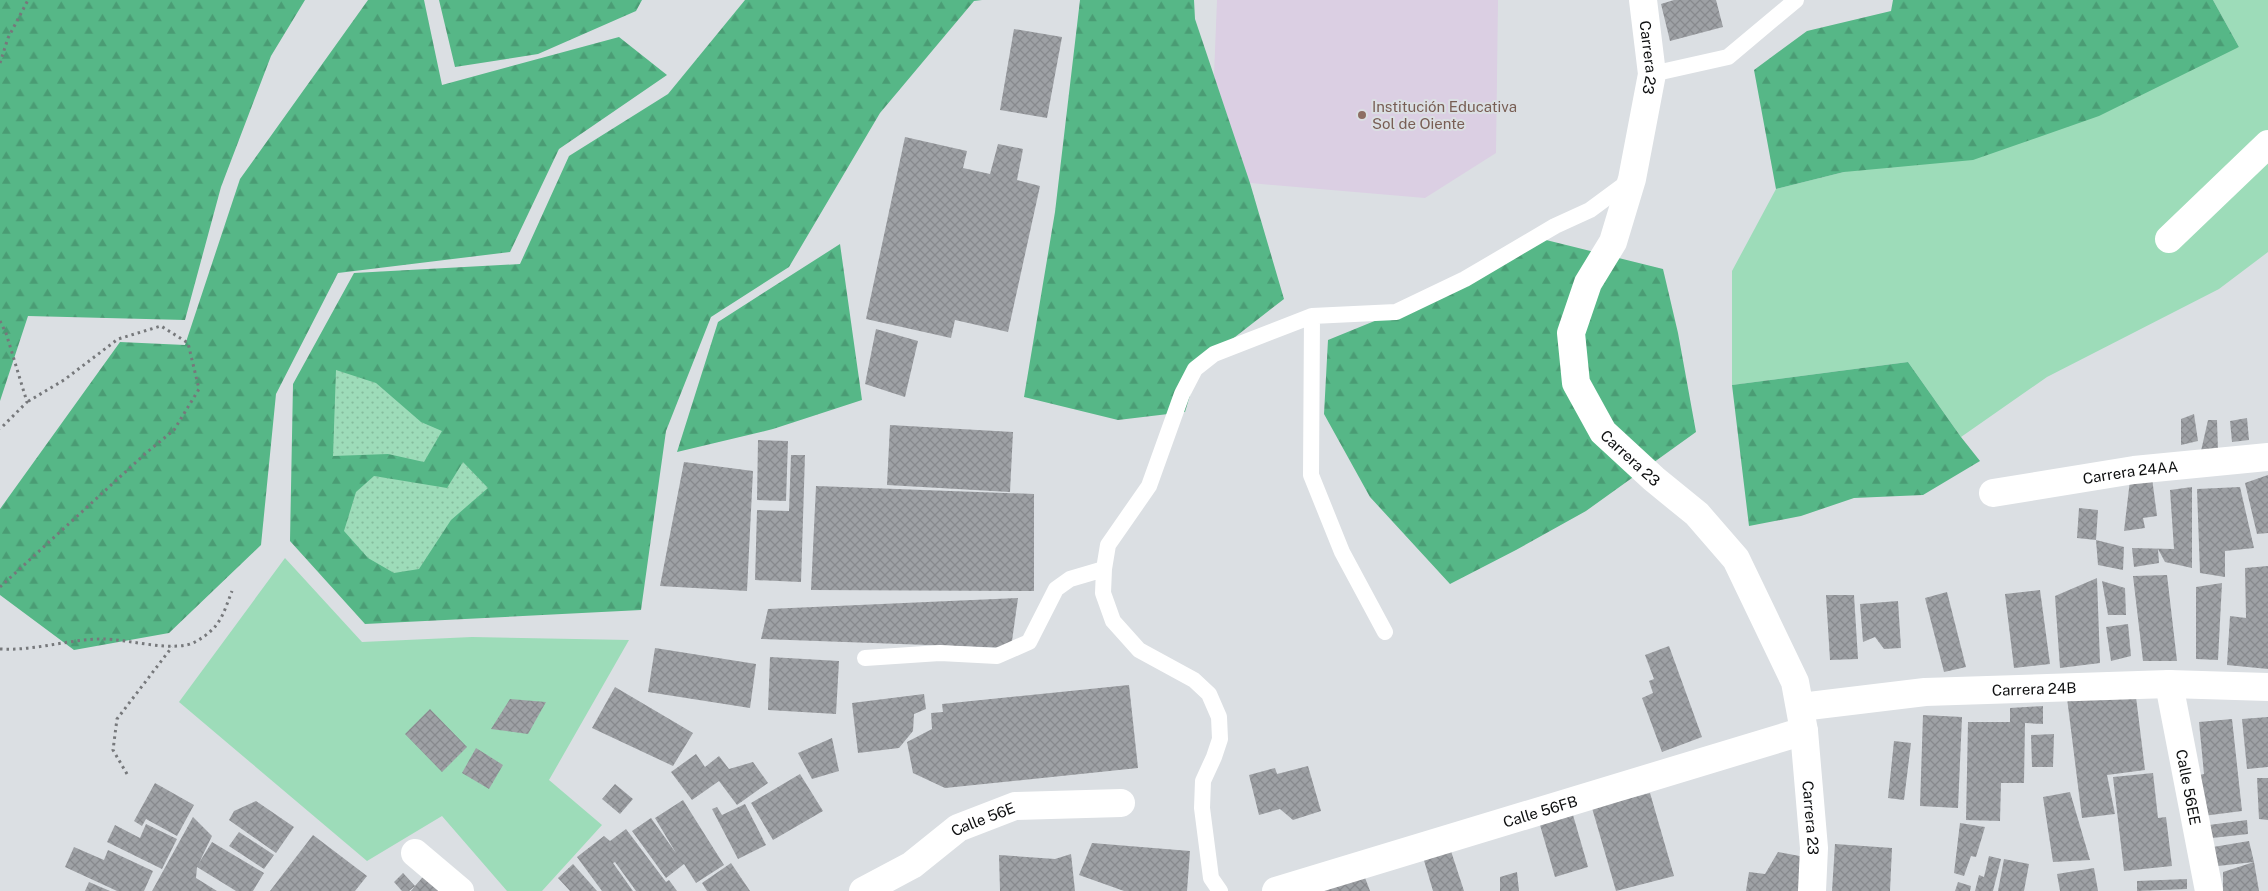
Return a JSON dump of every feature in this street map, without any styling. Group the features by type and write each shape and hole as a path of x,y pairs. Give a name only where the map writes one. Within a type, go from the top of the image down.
{"street":[{"name":"Carrera 23","path":"1643,0 1652,74 1632,179 1613,242 1588,283 1571,333 1576,383 1603,432 1654,479 1698,514 1736,559 1795,682 1802,719 1814,848 1812,891"},
{"path":"2169,239 2268,144"},
{"name":"Carrera 24AA","path":"1993,493 2134,470 2268,457"},
{"name":"Carrera 24B","path":"1802,719 1925,692 2169,684 2268,687"},
{"name":"Calle 56EE","path":"2169,684 2209,891"},
{"name":"Calle 56FB","path":"1276,891 1802,719"},
{"name":"Calle 56E","path":"863,891 912,865 958,828 1015,806 1121,803"},
{"path":"415,853 460,891"}],"lane":[{"path":"1652,74 1728,57 1796,0"},
{"path":"1220,891 1211,878 1202,808 1203,781 1220,739 1218,717 1209,694 1199,685 1139,650 1113,621 1103,593 1104,568 1108,545 1149,486 1182,394 1195,369 1214,354 1312,316 1396,312 1465,280 1554,226 1590,210 1632,179"},
{"path":"1312,316 1311,476 1342,552 1385,632"},
{"path":"865,658 940,653 997,656 1029,642 1056,589 1070,579 1104,568"}],"path":[{"path":"0,63 8,38 28,0"},
{"path":"0,321 6,333 27,402"},
{"path":"0,429 27,402 64,380 118,339 161,326 188,343 198,389 174,430 146,453 0,588"},
{"path":"0,649 19,650 103,639 172,646 193,643 219,625 232,591"},
{"path":"127,774 113,750 117,719 172,646"}],"shaded area":[{"name":"Institución Educativa Sol de Oiente","path":"1217,0 1498,0 1496,153 1425,198 1250,183 1214,76"}],"green space":[{"path":"0,0 305,0 271,56 221,187 185,320 28,316 0,401"},
{"path":"368,0 424,0 442,85 619,37 667,75 559,149 510,252 338,273 276,394 261,545 169,633 74,650 0,595 0,509 120,342 185,345 240,179"},
{"path":"439,0 642,0 636,11 538,54 455,67"},
{"path":"745,0 982,0 974,1 880,113 789,267 711,317 666,431 641,610 365,624 290,541 293,384 354,273 520,264 569,156 668,94"},
{"path":"1080,0 1194,0 1195,19 1250,183 1284,299 1199,365 1185,412 1118,420 1024,397 1055,212"},
{"path":"1893,0 2213,0 2239,47 2099,116 1973,160 1844,172 1776,189 1754,70 1807,31 1891,11"},
{"path":"2213,0 2268,0 2268,252 2219,289 2047,377 1961,437 1908,362 1732,385 1732,271 1776,189 1844,172 2239,47"},
{"path":"1534,237 1663,269 1678,333 1696,432 1586,511 1450,584 1370,497 1324,414 1328,340 1404,309"},
{"path":"840,244 862,400 773,429 677,452 718,322"},
{"path":"1908,362 1980,461 1923,495 1854,498 1801,516 1749,526 1732,385"},
{"path":"336,370 376,383 421,422 442,431 424,462 388,454 333,456"},
{"path":"463,462 488,488 451,520 419,569 394,573 368,558 344,531 356,492 374,476 447,488"},
{"path":"285,558 362,642 472,637 629,640 549,780 602,825 542,891 507,891 442,816 367,861 179,702"}],"building":[{"path":"1674,0 1716,0 1723,27 1670,41 1661,4"},
{"path":"1014,29 1062,37 1047,118 1000,110"},
{"path":"905,137 967,151 963,168 990,174 998,144 1023,149 1017,180 1040,186 1008,332 955,320 951,338 866,319"},
{"path":"876,329 918,341 905,397 865,384"},
{"path":"2194,414 2198,441 2181,445 2181,419"},
{"path":"2247,418 2249,440 2232,442 2230,421"},
{"path":"2208,420 2217,420 2218,451 2201,451"},
{"path":"890,425 1013,432 1010,492 887,485"},
{"path":"758,440 788,441 786,501 757,500"},
{"path":"791,455 805,455 801,582 755,580 757,510 789,511"},
{"path":"684,462 753,471 747,591 660,586"},
{"path":"2268,475 2268,533 2257,534 2245,483"},
{"path":"2152,478 2157,516 2143,518 2145,528 2124,531 2130,480"},
{"path":"816,486 1034,494 1034,591 811,590"},
{"path":"2192,487 2192,568 2165,562 2158,549 2159,563 2134,567 2132,548 2174,549 2170,490"},
{"path":"2240,487 2254,548 2225,551 2225,577 2200,573 2197,489"},
{"path":"2079,508 2098,510 2096,540 2077,538"},
{"path":"2096,540 2124,547 2123,570 2098,565"},
{"path":"2268,566 2268,669 2227,665 2230,616 2246,618 2245,568"},
{"path":"2167,575 2177,661 2143,661 2133,576"},
{"path":"2097,578 2100,663 2060,668 2055,596"},
{"path":"2102,581 2125,588 2126,615 2108,615"},
{"path":"2222,583 2218,660 2196,659 2196,587"},
{"path":"2040,590 2050,664 2014,668 2005,594"},
{"path":"1947,592 1966,667 1944,672 1925,598"},
{"path":"1826,595 1854,595 1858,659 1830,660"},
{"path":"1018,598 1011,648 761,639 768,609"},
{"path":"1898,601 1901,648 1884,649 1875,637 1863,642 1860,604"},
{"path":"2128,624 2131,656 2111,661 2106,627"},
{"path":"1669,646 1702,737 1662,752 1642,698 1653,693 1649,681 1654,679 1645,655"},
{"path":"655,648 756,664 750,708 648,692"},
{"path":"770,657 839,661 836,714 768,710"},
{"path":"1129,685 1138,768 945,788 913,773 907,742 932,729 931,713 943,712 942,704"},
{"path":"615,687 693,733 673,766 592,728"},
{"path":"2135,689 2145,770 2107,775 2115,814 2082,818 2066,690"},
{"path":"924,694 926,709 914,714 913,731 899,748 858,753 852,703"},
{"path":"510,699 546,702 528,734 491,729"},
{"path":"2043,706 2043,724 2025,723 2024,783 2001,783 2000,821 1966,820 1968,722 2010,722 2010,708"},
{"path":"430,709 467,747 442,772 405,734"},
{"path":"1923,715 1962,717 1958,808 1920,806"},
{"path":"2268,717 2268,767 2247,769 2242,719"},
{"path":"2232,719 2242,811 2203,816 2199,775 2204,774 2199,722"},
{"path":"2054,734 2053,767 2032,767 2031,735"},
{"path":"832,738 839,771 812,779 798,753"},
{"path":"1894,741 1911,743 1904,800 1888,798"},
{"path":"476,748 503,765 489,789 462,773"},
{"path":"696,754 705,767 719,756 729,769 753,762 768,783 737,805 719,781 692,800 671,772"},
{"path":"1308,766 1321,811 1293,820 1280,809 1259,815 1249,775 1275,768 1277,774"},
{"path":"2153,773 2158,818 2166,817 2172,866 2124,871 2113,777"},
{"path":"800,774 823,811 773,840 751,803"},
{"path":"2257,778 2268,778 2268,820 2259,819"},
{"path":"155,783 194,805 177,836 146,819 142,826 134,821"},
{"path":"615,784 633,799 620,814 602,799"},
{"path":"2070,792 2090,860 2053,862 2043,797"},
{"path":"1650,793 1674,876 1616,891 1592,808"},
{"path":"683,800 724,865 696,883 684,864 666,878 632,831 651,818 676,853 655,818"},
{"path":"256,801 294,827 276,853 229,820 234,811"},
{"path":"745,804 766,845 738,859 712,809 717,807 722,815"},
{"path":"1573,815 1588,867 1555,877 1540,825"},
{"path":"193,817 212,836 199,863 212,842 264,873 253,891 236,891 197,867 196,878 217,891 152,891"},
{"path":"2247,820 2248,834 2212,838 2209,825"},
{"path":"1960,823 1985,827 1976,857 1971,856 1964,876 1954,873"},
{"path":"146,824 177,839 162,869 107,842 115,825 140,838"},
{"path":"626,829 666,882 669,880 677,891 636,891 615,862 613,863 633,891 602,891 577,857 604,836 610,841"},
{"path":"239,832 274,855 264,869 229,846"},
{"path":"313,835 367,876 355,891 270,891"},
{"path":"2249,841 2254,862 2218,866 2213,847"},
{"path":"1092,843 1190,851 1187,891 1124,891 1079,875"},
{"path":"1835,844 1892,848 1890,891 1832,891"},
{"path":"74,847 104,860 108,850 153,871 144,891 117,891 65,867"},
{"path":"1450,848 1464,891 1433,891 1423,857"},
{"path":"1778,852 1805,857 1800,891 1746,891 1749,872 1765,874"},
{"path":"1071,854 1075,891 1000,891 999,855 1055,859"},
{"path":"1989,856 2001,859 1993,891 1975,891 1979,875 1984,877"},
{"path":"2004,859 2029,864 2024,891 1998,891"},
{"path":"2254,862 2259,891 2223,891 2223,872"},
{"path":"731,863 750,891 707,891 702,883"},
{"path":"573,864 597,891 570,891 558,878"},
{"path":"1361,867 1370,891 1309,891"},
{"path":"2094,868 2098,891 2060,891 2057,874"},
{"path":"429,870 452,891 411,891"},
{"path":"1517,872 1519,891 1500,891 1500,877"},
{"path":"403,873 415,886 409,891 402,891 394,882"},
{"path":"2187,879 2187,889 2137,891 2137,881"},
{"path":"89,882 110,891 85,891"},
{"path":"1958,882 1971,886 1970,891 1955,891"}],"place":[{"name":"Institución Educativa Sol de Oiente","path":"1362,115"}]}
